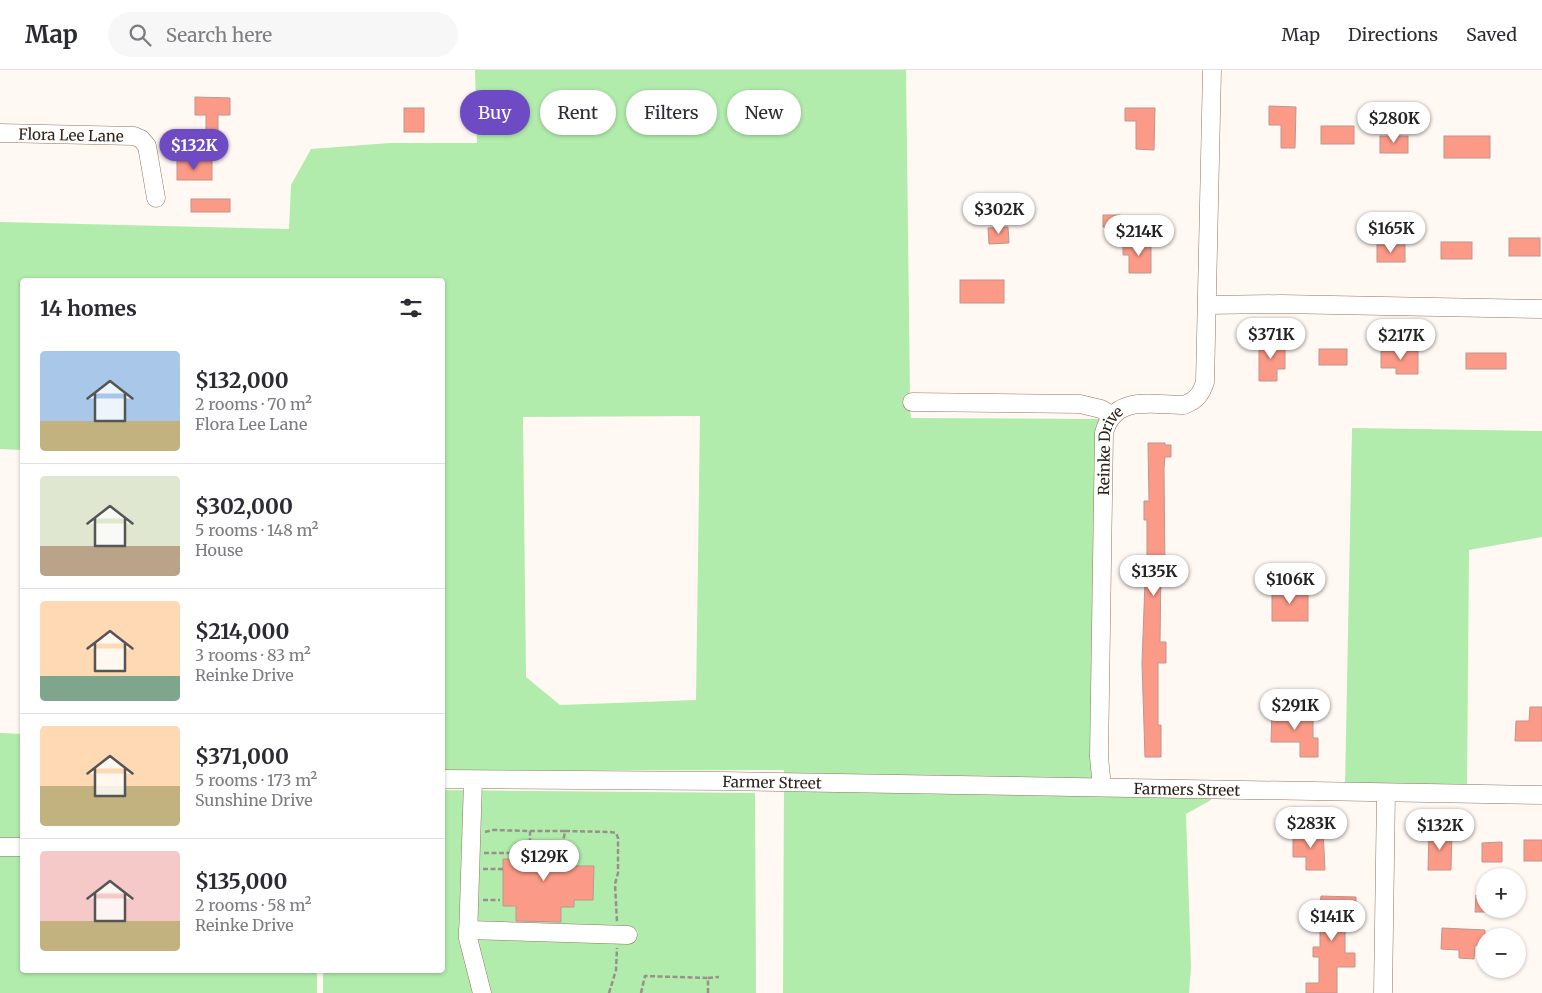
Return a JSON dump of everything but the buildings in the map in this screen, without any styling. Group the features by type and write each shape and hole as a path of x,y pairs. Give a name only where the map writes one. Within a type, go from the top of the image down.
{"street":[{"name":"Reinke Drive","path":"1102,787 1100,757 1104,443 1107,422 1111,415 1122,406 1130,404 1184,405 1193,401 1201,394 1205,382 1212,70"},
{"name":"Flora Lee Lane","path":"0,134 134,136 142,140 147,146 156,198"},
{"path":"1208,305 1281,304 1542,309"},
{"path":"912,402 1080,404 1101,408 1111,415"},
{"name":"Farmer Street","path":"445,779 1102,787"},
{"path":"473,781 468,938 482,993"},
{"name":"Farmers Street","path":"1102,787 1141,790 1542,795"},
{"path":"1383,993 1386,793"},
{"path":"0,847 20,847"},
{"path":"468,930 620,935"}],"path":[{"path":"479,833 493,830 610,832 616,834 618,838 619,866 615,884 617,918 616,925 610,928 620,935 611,942 617,948 616,970 609,993"},
{"path":"530,831 530,843"},
{"path":"565,831 562,849 565,860"},
{"path":"479,853 515,853"},
{"path":"641,993 645,976 719,977"},
{"path":"708,978 708,993"}],"green space":[{"path":"475,70 906,70 910,396 905,396 905,408 910,409 911,418 1101,419 1095,781 784,776 784,770 445,771 445,278 20,278 20,450 0,449 0,222 289,229 291,185 311,149 390,143 477,143 477,135 530,135 530,90 476,90","holes":["700,416 696,700 560,705 526,677 523,417"]},
{"path":"1352,428 1542,431 1542,537 1469,550 1467,788 1345,786"},
{"path":"0,733 20,734 20,841 0,840"},
{"path":"784,788 1211,797 1211,800 1186,814 1191,967 1189,993 783,993"},
{"path":"445,790 755,793 756,993 323,993 323,973 445,973"},
{"path":"0,853 20,853 20,973 317,973 317,993 0,993"}]}
